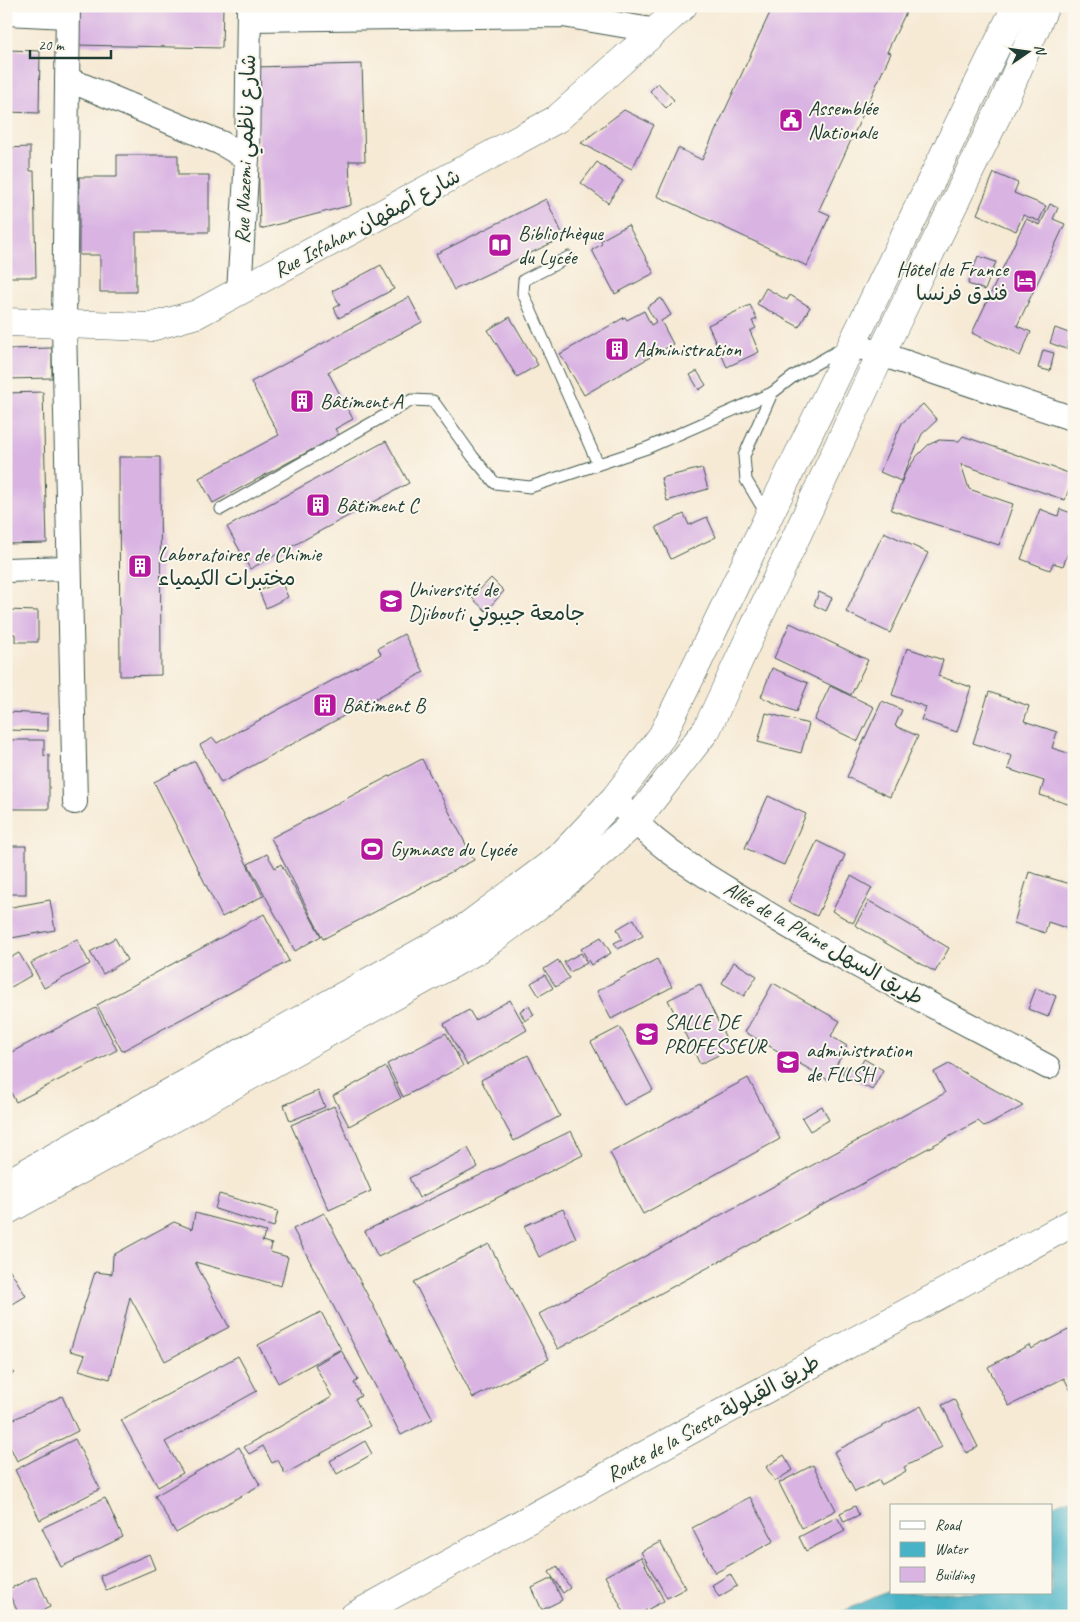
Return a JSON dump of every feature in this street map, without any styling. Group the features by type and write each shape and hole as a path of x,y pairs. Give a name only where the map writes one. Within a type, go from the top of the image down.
{"main road":[{"name":"Rue Isfahan شارع أصفهان","path":"6,322 64,326 151,327 197,314 558,119 683,6"},
{"path":"6,1211 479,949 551,896 634,823 707,729 881,354 1005,99 1045,6"},
{"path":"6,1184 465,928 560,858 615,798 662,736 1016,8"},
{"name":"Route de la Siesta طريق القيلولة","path":"354,1616 755,1394 1074,1222"}],"street":[{"path":"6,13 67,11 64,326 68,568 75,802"},
{"path":"249,13 562,11 657,31"},
{"name":"Rue Nazemi شارع ناظمي","path":"239,292 248,158 249,13"},
{"path":"66,79 221,143 248,158"},
{"path":"851,344 1074,419"},
{"path":"6,570 68,568"},
{"name":"Allée de la Plaine طريق السهل","path":"615,798 634,823 670,853 827,950 1048,1067"}],"lane":[{"path":"569,257 524,280 523,293 598,464"},
{"path":"221,509 412,400 433,401 473,457 495,483 530,487 647,448 772,393 794,376 851,344"},
{"path":"768,517 746,480 744,456 772,393"}],"water":[{"path":"1074,1497 1074,1616 833,1616 890,1590 890,1594 1052,1594 1052,1506"}],"building":[{"path":"76,6 223,6 222,48 75,45"},
{"path":"773,6 909,6 887,52 891,53 819,210 830,215 807,266 657,196 678,148 702,160"},
{"path":"6,50 40,51 39,113 6,112"},
{"path":"362,64 365,161 349,161 351,205 260,229 256,67"},
{"path":"658,83 674,100 666,108 650,91"},
{"path":"624,110 654,125 632,169 581,143"},
{"path":"30,147 30,171 34,171 36,277 6,277 6,225 9,225 9,202 6,202 6,148"},
{"path":"117,155 178,155 178,175 209,175 209,232 136,232 136,292 100,292 100,255 79,255 79,177 117,177"},
{"path":"597,162 623,181 608,203 581,183"},
{"path":"994,173 1018,183 1014,193 1046,206 1039,221 1023,215 1016,231 977,214"},
{"name":"Bibliothèque du Lycée","path":"546,199 564,237 454,290 436,254"},
{"path":"1050,204 1058,208 1053,219 1065,224 1017,326 1031,332 1020,356 972,333 1026,219 1040,225"},
{"path":"628,225 654,273 615,294 592,250 602,244 601,240"},
{"path":"978,256 996,262 985,290 968,284"},
{"path":"381,265 394,289 339,318 334,308 340,305 332,291"},
{"path":"766,288 787,300 790,295 810,307 799,327 757,304"},
{"name":"Bâtiment A","path":"409,297 422,322 328,372 353,419 335,429 339,435 213,503 199,478 279,435 251,382"},
{"name":"Administration","path":"661,298 671,315 661,321 673,344 584,395 560,354 625,317 627,320 644,311 651,325 656,322 647,307"},
{"path":"750,305 757,319 752,321 756,328 750,331 759,352 727,367 708,325"},
{"path":"510,317 538,365 517,377 488,330"},
{"path":"1055,328 1074,335 1074,341 1069,340 1066,349 1050,343"},
{"path":"52,348 52,378 6,379 6,349"},
{"path":"1043,350 1054,353 1050,371 1038,368"},
{"path":"697,371 706,385 699,390 690,375"},
{"path":"43,392 47,543 6,544 6,393"},
{"path":"923,404 937,420 922,434 901,481 880,472 902,423"},
{"path":"963,436 1074,475 1065,500 961,464 969,489 1013,504 999,545 891,510 905,473 917,456 928,445 939,440 959,441"},
{"name":"Bâtiment C","path":"386,441 409,483 250,569 227,527"},
{"name":"Laboratoires de Chimie مختبرات الكيمياء","path":"119,457 160,457 161,675 120,676"},
{"path":"702,468 708,489 667,501 661,478"},
{"path":"1040,509 1058,516 1060,509 1074,514 1074,537 1063,566 1053,563 1050,570 1021,559"},
{"path":"684,514 689,525 707,517 716,537 671,559 656,527"},
{"path":"884,532 928,553 890,633 846,612"},
{"path":"491,578 504,591 486,611 472,598"},
{"path":"281,581 288,597 266,608 259,591"},
{"path":"819,592 832,598 826,611 814,605"},
{"path":"6,610 38,611 38,642 15,642 15,634 6,634"},
{"path":"790,623 868,660 851,695 774,658"},
{"name":"Bâtiment B","path":"404,634 424,672 221,783 200,745 213,738 217,743 381,654 378,648"},
{"path":"907,648 943,660 938,676 971,687 957,732 921,720 926,707 892,695"},
{"path":"772,668 808,683 796,712 761,697"},
{"path":"830,686 874,707 858,741 814,720"},
{"path":"989,692 1029,706 1024,721 1057,732 1052,748 1074,755 1074,806 1040,795 1044,781 1008,769 1012,756 973,743"},
{"path":"882,701 902,710 895,726 918,736 890,797 847,777"},
{"path":"6,712 48,714 48,731 6,730"},
{"path":"766,713 809,724 801,753 758,742"},
{"path":"6,740 44,740 44,756 49,755 49,809 8,809"},
{"name":"Gymnase du Lycée","path":"422,759 474,860 323,939 271,838"},
{"path":"195,761 263,896 222,917 154,782"},
{"path":"768,796 806,814 784,865 745,848"},
{"path":"817,841 845,855 817,916 788,902"},
{"path":"6,846 26,846 26,894 6,894"},
{"path":"267,854 275,868 281,864 321,936 295,951 248,864"},
{"path":"1029,872 1074,885 1074,922 1072,930 1048,922 1045,933 1014,923"},
{"path":"851,876 872,888 853,923 832,911"},
{"path":"50,900 55,930 6,939 6,908"},
{"path":"869,901 949,948 935,972 855,925"},
{"path":"264,914 289,961 122,1051 97,1005"},
{"path":"634,919 643,936 618,949 614,943 622,939 617,929"},
{"path":"601,937 611,953 591,965 581,949"},
{"path":"115,938 127,960 103,974 90,952"},
{"path":"77,939 90,964 44,988 31,963"},
{"path":"19,953 32,975 6,990 6,960"},
{"path":"581,953 587,963 570,972 564,962"},
{"path":"657,959 672,987 611,1019 597,991"},
{"path":"558,960 569,978 556,987 544,969"},
{"path":"734,962 757,976 744,996 722,983"},
{"path":"545,975 553,988 539,996 531,983"},
{"path":"773,983 840,1021 831,1036 847,1046 828,1080 745,1032"},
{"path":"700,984 731,1049 700,1064 668,1000"},
{"path":"1036,988 1056,996 1048,1017 1028,1009"},
{"path":"510,1000 527,1030 467,1065 444,1024 469,1010 475,1020"},
{"path":"529,1006 534,1015 525,1021 520,1011"},
{"path":"96,1008 117,1050 16,1102 6,1084 6,1055"},
{"path":"620,1027 653,1090 624,1105 591,1042"},
{"path":"446,1033 463,1066 403,1097 387,1064"},
{"path":"528,1055 560,1116 514,1141 481,1080"},
{"path":"864,1059 883,1070 872,1090 842,1073 846,1066 857,1072"},
{"path":"949,1064 1023,1106 985,1127 978,1121 558,1349 539,1314 945,1093 934,1072"},
{"path":"386,1067 401,1098 349,1126 333,1096"},
{"path":"748,1078 780,1139 643,1214 610,1153"},
{"path":"318,1091 325,1107 290,1121 284,1105"},
{"path":"334,1106 371,1191 329,1210 291,1125"},
{"path":"822,1106 829,1120 810,1131 802,1118"},
{"path":"571,1131 583,1155 378,1257 365,1231"},
{"path":"468,1148 478,1167 419,1198 409,1178"},
{"path":"219,1194 278,1211 274,1227 215,1209"},
{"path":"563,1209 576,1238 539,1257 524,1226"},
{"path":"195,1213 266,1232 262,1241 272,1244 270,1252 288,1257 281,1286 195,1262 229,1327 165,1361 130,1297 110,1379 79,1370 85,1355 70,1351 95,1272 112,1274 113,1255 174,1222 192,1229"},
{"path":"324,1213 433,1419 401,1435 293,1229"},
{"path":"489,1244 549,1359 473,1398 414,1282"},
{"path":"10,1270 26,1296 6,1308 6,1273"},
{"path":"321,1312 341,1349 278,1383 258,1345"},
{"path":"1074,1327 1074,1389 1071,1391 1064,1378 1009,1406 988,1367 1029,1345 1031,1349"},
{"path":"341,1350 358,1380 354,1383 361,1396 355,1399 370,1426 285,1474 278,1460 272,1463 263,1446 249,1454 244,1447 332,1397 315,1365"},
{"path":"238,1356 257,1391 165,1442 183,1473 158,1487 121,1420"},
{"path":"6,1358 14,1373 6,1377"},
{"path":"62,1396 78,1431 17,1461 6,1438 6,1423"},
{"path":"954,1399 978,1447 966,1453 942,1405"},
{"path":"921,1406 942,1447 904,1467 906,1471 881,1485 879,1480 855,1492 834,1452"},
{"path":"75,1439 100,1489 40,1520 15,1470"},
{"path":"365,1441 372,1454 337,1474 330,1461"},
{"path":"239,1447 260,1485 176,1533 155,1496"},
{"path":"784,1455 793,1470 775,1481 766,1467"},
{"path":"813,1465 836,1510 802,1528 779,1483"},
{"path":"750,1497 774,1541 715,1573 692,1528"},
{"path":"105,1498 123,1537 61,1567 42,1528"},
{"path":"855,1506 859,1515 844,1522 840,1513"},
{"path":"837,1517 845,1531 806,1551 799,1537"},
{"path":"660,1542 686,1588 667,1598 641,1552"},
{"path":"149,1554 155,1569 106,1590 100,1576"},
{"path":"641,1557 664,1601 635,1616 626,1616 605,1576"},
{"path":"557,1566 570,1588 563,1593 549,1572"},
{"path":"730,1574 737,1586 719,1597 712,1585"},
{"path":"36,1576 50,1607 31,1616 20,1616 7,1590"},
{"path":"552,1578 562,1600 542,1610 532,1588"}],"place":[{"name":"Assemblée Nationale","path":"791,120"},
{"name":"Bibliothèque du Lycée","path":"500,245"},
{"name":"Hôtel de France فندق فرنسا","path":"1025,281"},
{"name":"Administration","path":"617,349"},
{"name":"Bâtiment A","path":"302,401"},
{"name":"Bâtiment C","path":"318,505"},
{"name":"Laboratoires de Chimie مختبرات الكيمياء","path":"140,566"},
{"name":"Université de Djibouti جامعة جيبوتي","path":"391,601"},
{"name":"Bâtiment B","path":"325,705"},
{"name":"Gymnase du Lycée","path":"372,849"},
{"name":"SALLE DE PROFESSEUR","path":"647,1034"},
{"name":"administration de FLLSH","path":"788,1062"}]}
